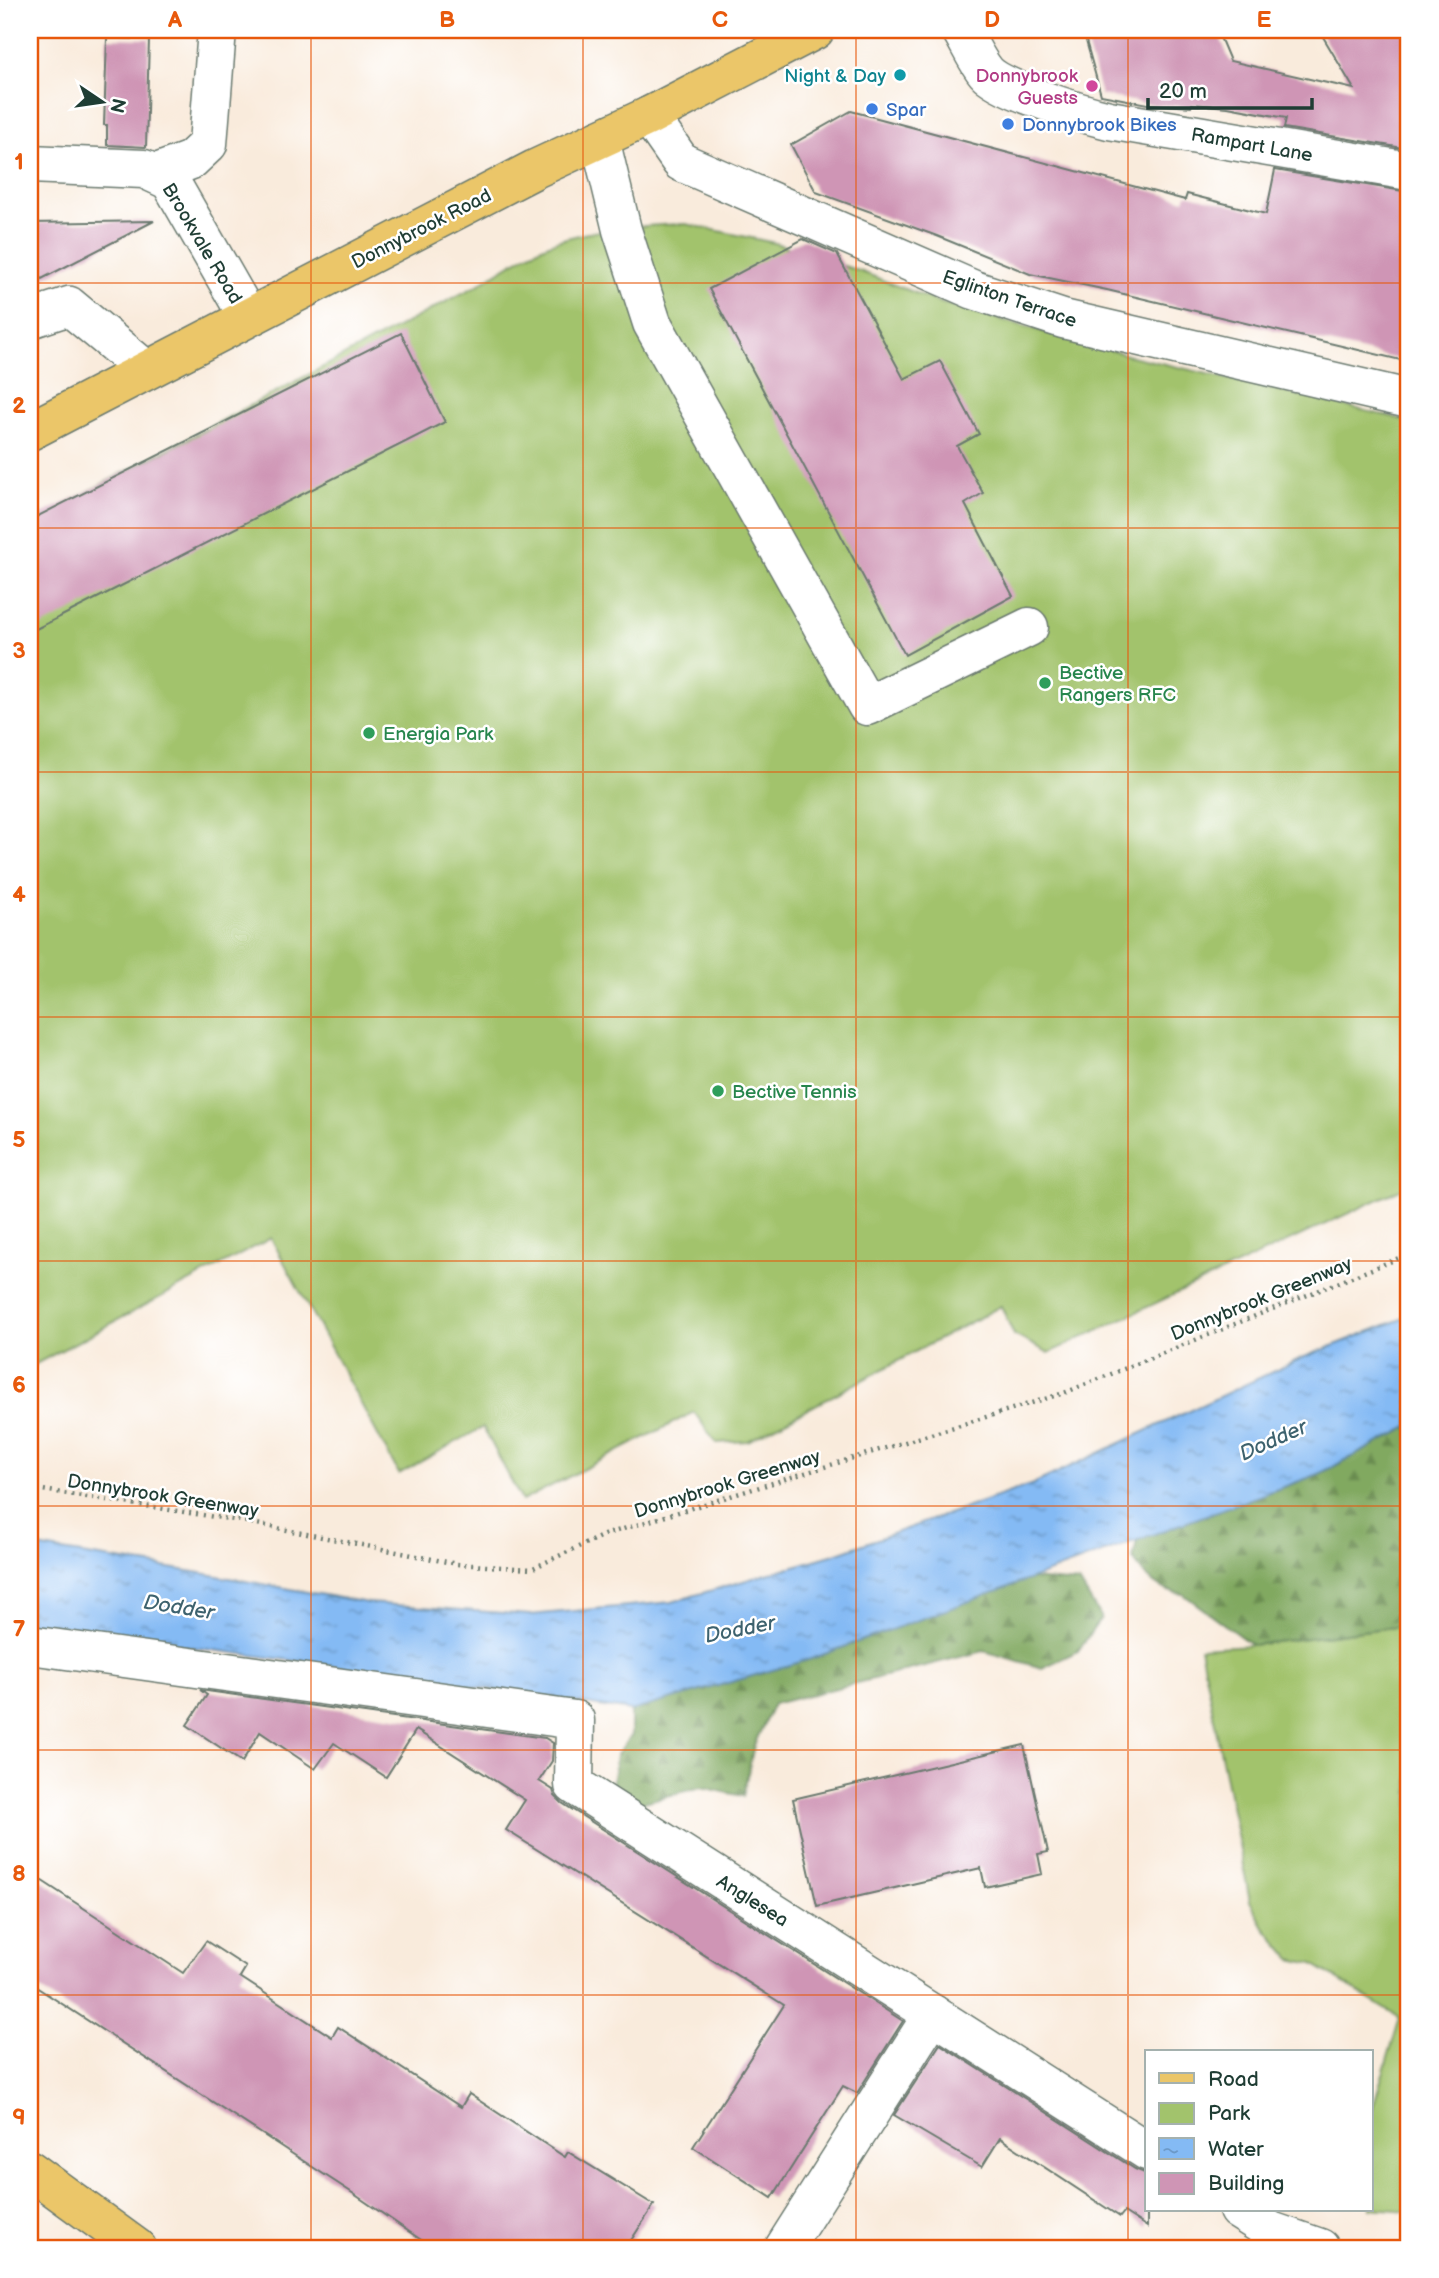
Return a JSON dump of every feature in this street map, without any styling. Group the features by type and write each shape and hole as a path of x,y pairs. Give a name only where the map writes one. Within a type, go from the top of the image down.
{"main road":[{"name":"Donnybrook Road","path":"30,431 535,169 649,116 815,30"},
{"path":"30,2170 137,2248"}],"street":[{"path":"167,183 208,144 217,30"},
{"name":"Rampart Lane","path":"961,30 988,75 1023,92 1084,114 1409,171"},
{"name":"Eglinton Terrace","path":"649,116 681,162 974,290 1063,319 1409,399"},
{"path":"600,139 622,230 652,323 867,706 1028,626"},
{"name":"Brookvale Road","path":"30,164 144,169 167,183 248,317"},
{"path":"30,319 69,306 146,370"},
{"name":"Anglesea","path":"30,1645 575,1720 574,1785 1145,2150"},
{"path":"784,2248 933,2014"},
{"path":"1241,2212 1271,2231 1320,2248"}],"path":[{"name":"Donnybrook Greenway","path":"30,1488 247,1522 457,1564 531,1569 604,1535 1064,1393 1409,1254"}],"green space":[{"path":"686,224 775,243 862,272 938,302 1131,356 1409,421 1409,1185 1049,1353 1014,1335 1001,1306 748,1441 716,1443 694,1412 522,1501 483,1427 399,1474 271,1238 30,1367 30,522 476,286 546,245 603,231"},
{"path":"1409,1427 1409,1614 1402,1626 1252,1645 1183,1594 1174,1593 1154,1583 1133,1559 1137,1540 1319,1474"},
{"path":"1031,1579 1080,1583 1101,1618 1078,1651 1042,1668 984,1651 773,1704 754,1745 743,1796 701,1787 625,1807 612,1785 616,1756 631,1735 631,1711 641,1689 907,1610"},
{"path":"1409,1614 1409,2211 1372,2208 1372,2110 1400,2018 1313,1964 1291,1959 1264,1927 1250,1901 1200,1648 1252,1645 1402,1626"}],"water":[{"name":"Dodder","path":"1409,1316 1409,1427 1319,1474 811,1659 631,1711 365,1670 30,1626 30,1546 368,1603 530,1615 672,1602 835,1554 1033,1484 1302,1358"}],"building":[{"path":"1083,30 1217,30 1230,61 1354,89 1319,30 1409,30 1409,149 1284,128 1286,118 1228,107 1148,104 1101,95"},
{"path":"107,38 149,39 146,147 107,145 107,125 104,125"},
{"path":"851,111 1185,200 1187,194 1266,214 1275,170 1409,192 1409,362 1030,274 937,236 816,192 791,145"},
{"path":"154,221 30,285 30,223"},
{"path":"803,239 837,254 904,379 940,361 979,434 957,446 983,493 965,504 1013,596 905,655 709,289"},
{"path":"401,333 445,422 30,632 30,520"},
{"path":"200,1690 545,1738 553,1743 552,1761 539,1781 553,1790 562,1803 903,2021 857,2093 843,2086 772,2198 693,2147 784,2005 506,1830 525,1800 416,1730 386,1777 334,1743 315,1769 260,1732 242,1762 187,1725 207,1695"},
{"path":"1024,1745 1048,1852 1038,1854 1042,1874 985,1887 981,1868 817,1906 793,1799"},
{"path":"30,1873 183,1973 206,1941 246,1967 240,1977 332,2037 338,2027 461,2107 469,2094 565,2157 568,2152 654,2205 626,2248 433,2248 30,1983"},
{"path":"940,2044 1145,2173 1147,2227 1124,2212 1120,2217 1000,2138 982,2167 894,2115"}],"place":[{"name":"Night & Day","path":"900,75"},
{"name":"Donnybrook Guests","path":"1092,86"},
{"name":"Spar","path":"872,109"},
{"name":"Donnybrook Bikes","path":"1008,124"},
{"name":"Bective Rangers RFC","path":"1045,683"},
{"name":"Energia Park","path":"369,733"},
{"name":"Bective Tennis","path":"718,1091"}]}
